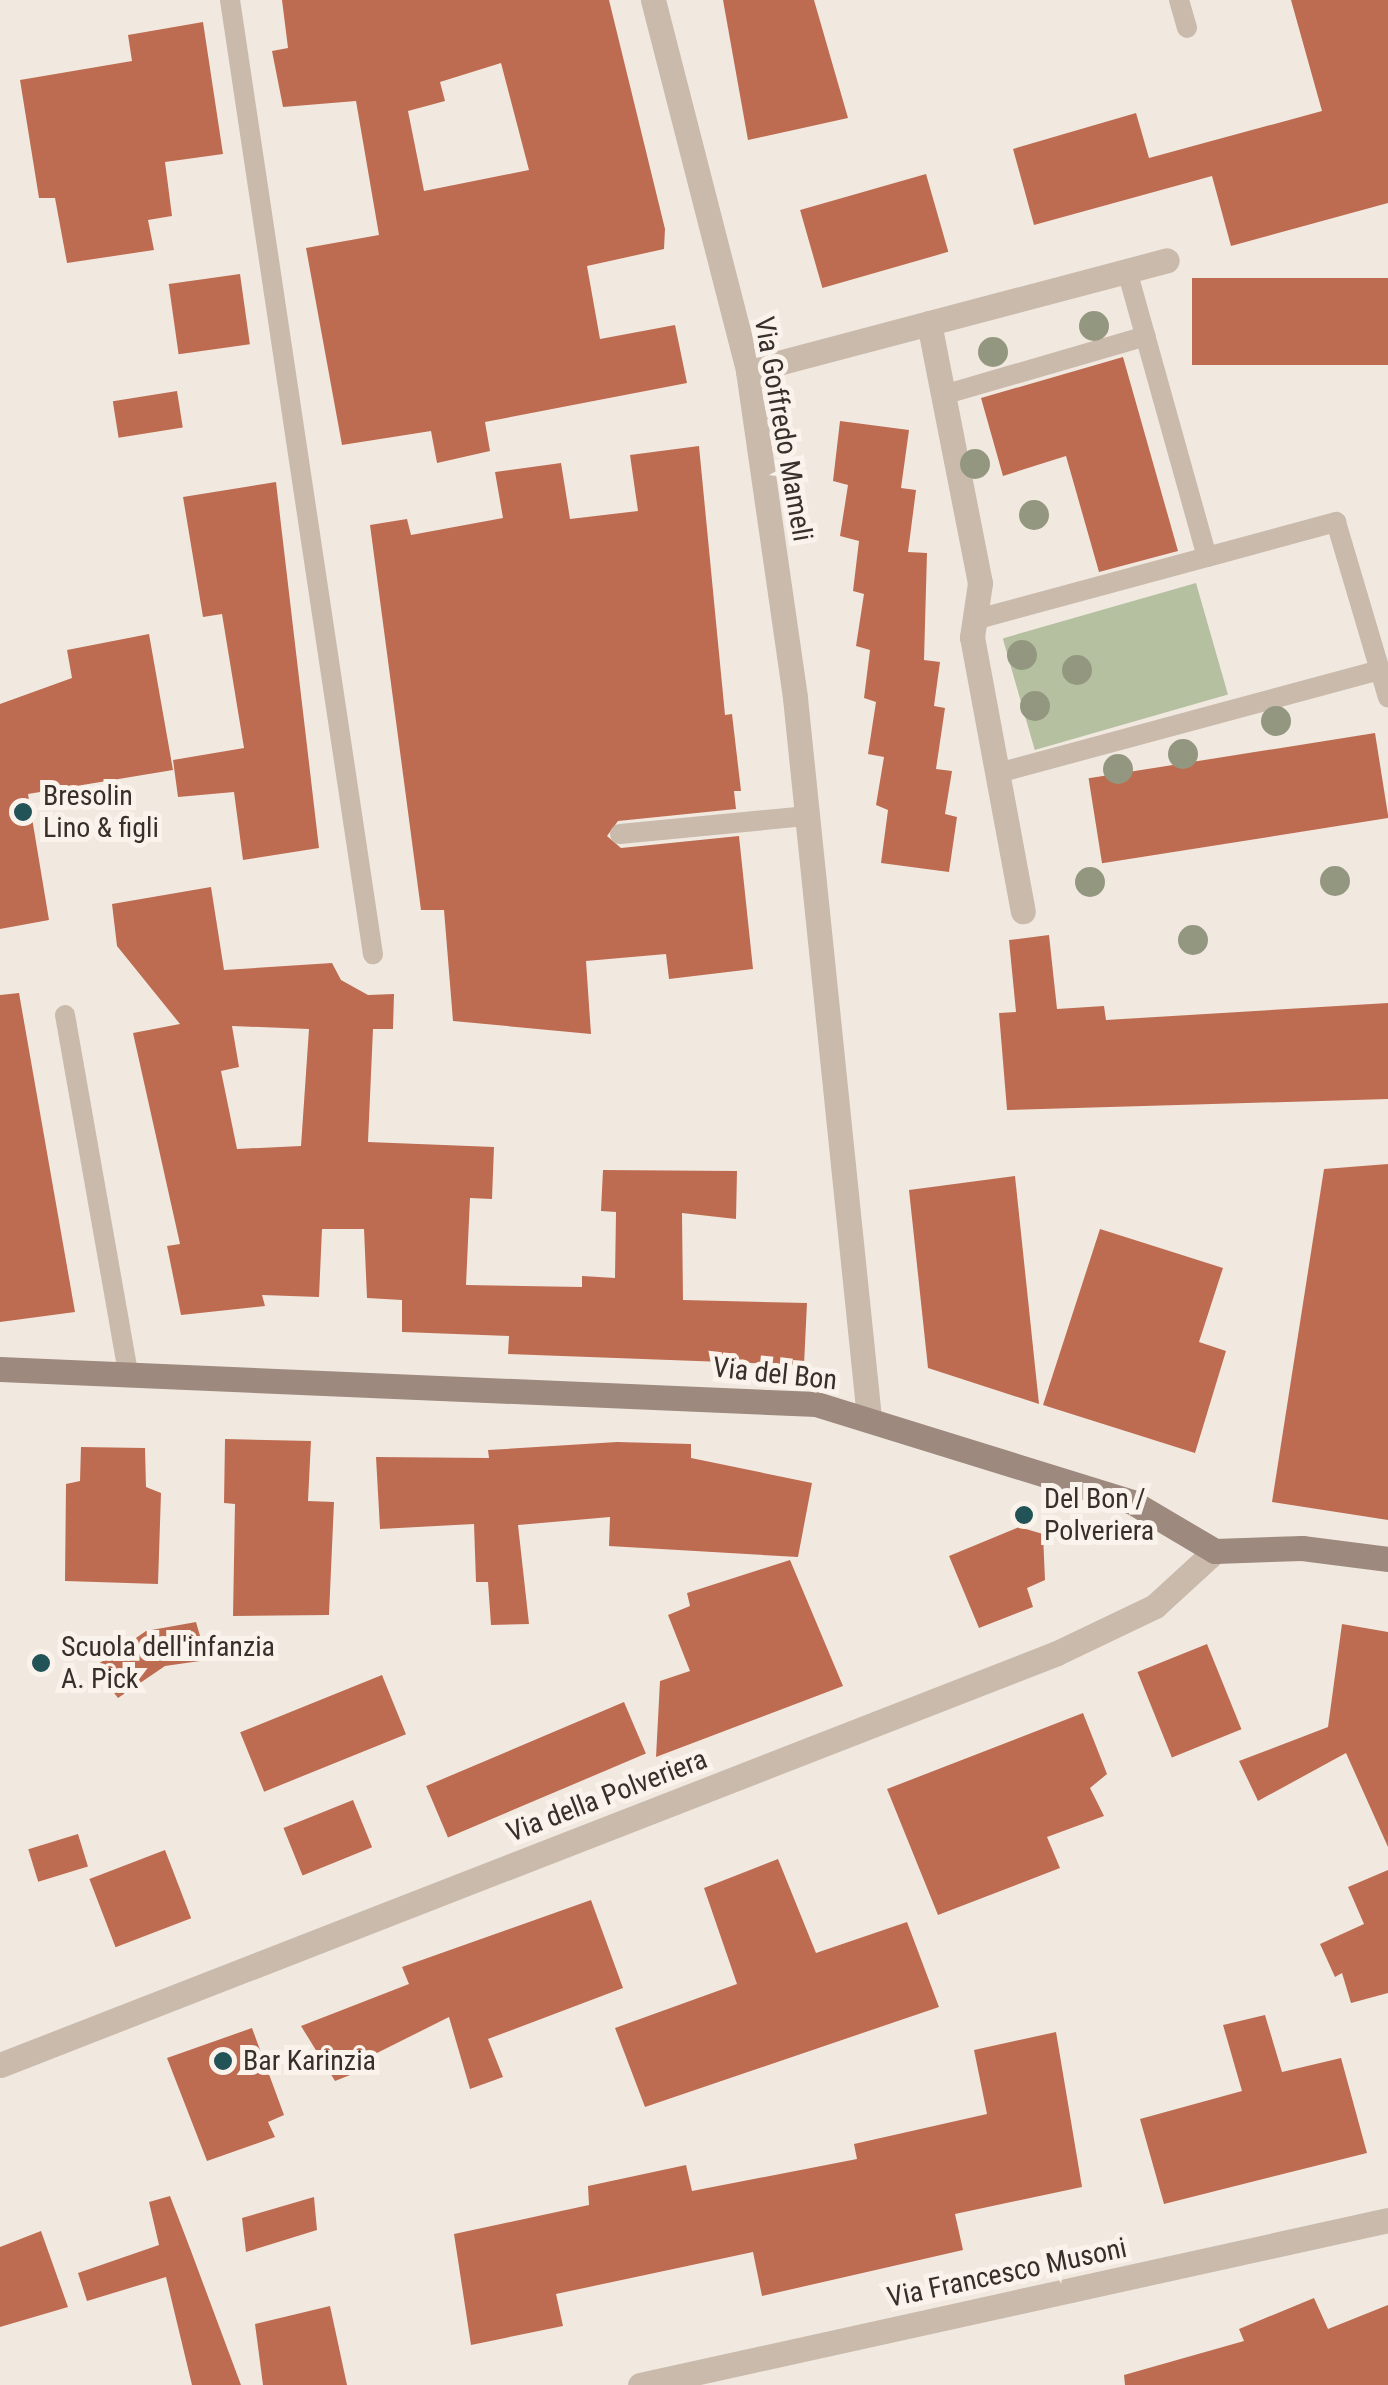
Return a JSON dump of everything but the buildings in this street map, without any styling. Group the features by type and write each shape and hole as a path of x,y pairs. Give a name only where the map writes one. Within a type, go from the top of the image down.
{"street":[{"name":"Via Goffredo Mameli","path":"653,0 748,371 808,816 870,1418"},
{"path":"748,371 1167,260"},
{"path":"928,323 980,583 974,620 1024,911"},
{"name":"Via del Bon","path":"0,1369 770,1400 870,1418 1132,1502 1215,1550"},
{"path":"1215,1550 1302,1548 1388,1560"},
{"name":"Via della Polveriera","path":"0,2064 1058,1653 1155,1606 1215,1550"},
{"name":"Via Francesco Musoni","path":"640,2385 1388,2220"}],"lane":[{"path":"230,0 372,954"},
{"path":"1179,0 1186,28"},
{"path":"1127,270 1207,558"},
{"path":"943,396 1146,336"},
{"path":"974,620 1336,522 1388,698"},
{"path":"998,773 1380,670"},
{"path":"620,834 808,816"},
{"path":"66,1016 128,1372"}],"green space":[{"path":"1196,583 1228,695 1035,750 1003,638"}],"place":[{"name":"Bresolin Lino & figli","path":"23,812"},
{"name":"Del Bon / Polveriera","path":"1024,1515"},
{"name":"Scuola dell'infanzia A. Pick","path":"41,1663"},
{"name":"Bar Karinzia","path":"223,2061"}]}
